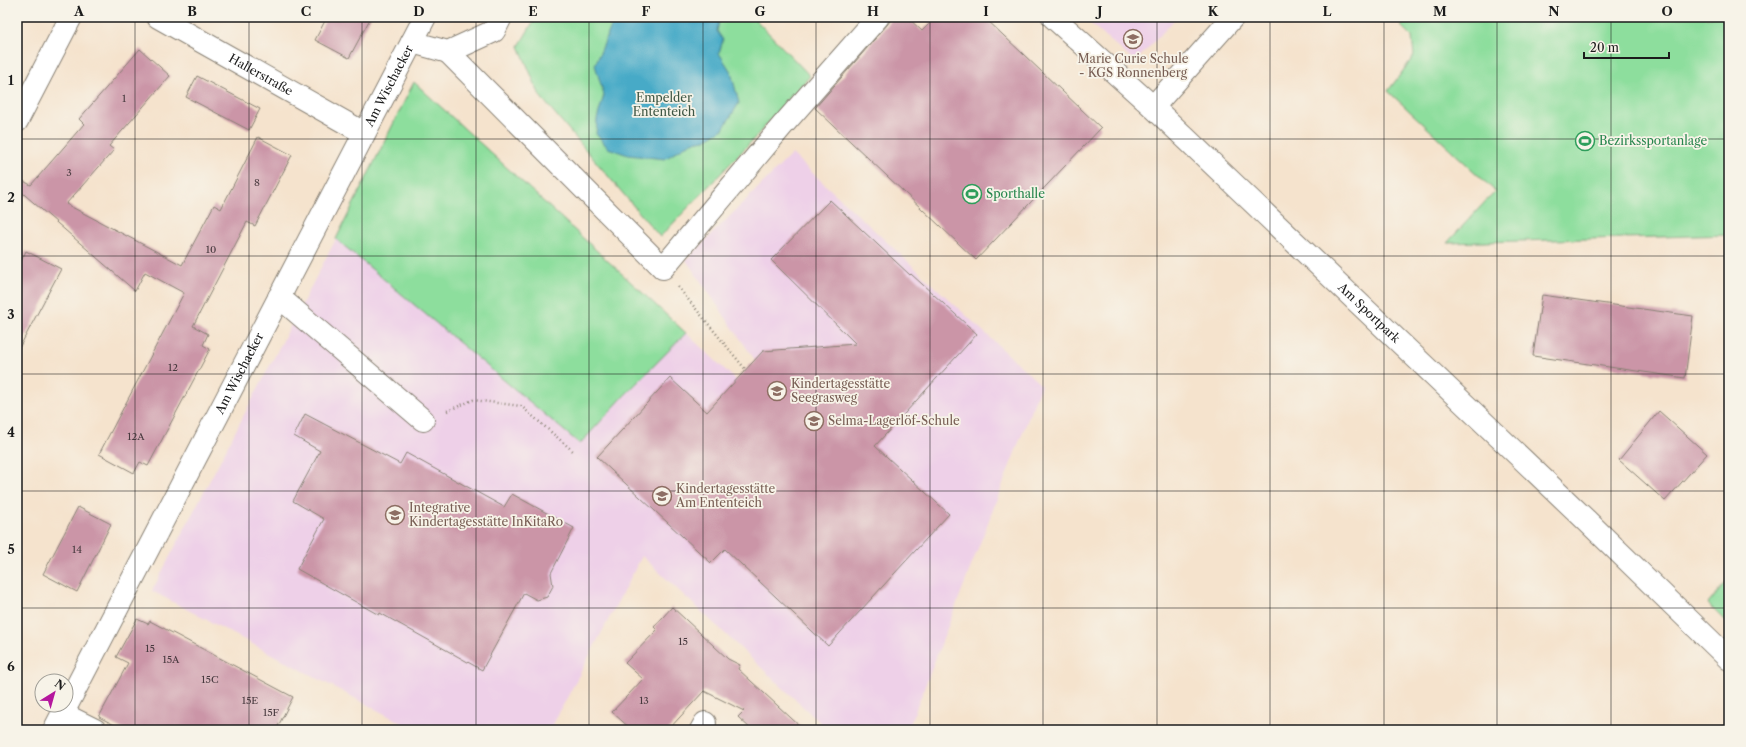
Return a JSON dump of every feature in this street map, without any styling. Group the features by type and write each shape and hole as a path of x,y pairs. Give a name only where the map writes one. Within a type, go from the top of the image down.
{"street":[{"path":"17,120 71,17"},
{"name":"Hallerstraße","path":"158,17 364,133"},
{"name":"Am Wischacker","path":"58,722 425,17"},
{"path":"448,52 494,31 501,17"},
{"path":"412,42 448,52 663,268 782,126 878,17"},
{"name":"Am Sportpark","path":"1053,17 1153,107 1586,520 1729,659"},
{"path":"1153,107 1233,17"},
{"path":"279,297 423,420"},
{"path":"58,722 95,730"}],"path":[{"path":"663,268 746,370"},
{"path":"423,420 473,400 521,406 573,451"}],"shaded area":[{"name":"Marie Curie Schule - KGS Ronnenberg","path":"1083,17 1177,17 1135,62"},
{"path":"792,154 1041,385 908,730 828,730 642,556 550,730 415,730 152,591 336,239 580,444 623,397 686,333 736,380 755,360 686,260"}],"green space":[{"name":"Empelder Ententeich","path":"536,17 753,17 810,76 751,142 660,237 540,96 519,46"},
{"name":"Bezirkssportanlage","path":"1409,17 1729,17 1729,235 1447,243 1495,191 1388,91 1414,56 1412,37 1401,26"},
{"path":"414,82 686,333 623,397 580,444 336,239"},
{"path":"1729,579 1729,625 1708,604"}],"water":[{"path":"615,17 720,17 717,31 723,40 719,53 731,72 739,103 723,129 705,140 692,142 665,159 628,155 608,148 596,134 597,119 604,95 595,65"}],"building":[{"path":"327,17 371,17 349,58 315,40"},
{"name":"Sporthalle","path":"893,17 907,17 922,31 936,17 984,17 1101,128 976,260 815,108"},
{"path":"140,49 170,76 109,146 114,150 66,204 182,265 214,205 221,209 258,137 292,155 255,226 247,222 193,326 208,334 203,345 210,349 148,466 140,462 134,473 99,454 184,293 145,272 135,291 18,189 23,181 31,185 84,124 79,119"},
{"path":"197,76 260,109 249,130 186,97"},
{"path":"830,200 910,275 911,274 977,334 875,446 949,514 828,646 725,549 711,563 597,457 670,378 707,412 763,351 856,344 771,260"},
{"path":"26,251 61,269 17,352 17,269"},
{"path":"1542,295 1693,316 1685,378 1533,356"},
{"path":"1659,411 1707,454 1665,501 1619,460"},
{"path":"305,414 400,464 406,453 504,507 512,494 574,528 551,573 553,586 547,597 537,600 524,593 482,670 297,569 324,519 293,501 320,451 294,436"},
{"path":"78,507 111,524 77,592 43,574"},
{"path":"672,607 728,659 740,665 738,669 804,730 752,730 738,717 744,711 704,691 668,730 632,730 612,712 643,679 625,663 657,630 654,627"},
{"path":"137,619 148,624 150,621 293,697 276,730 124,730 99,717 128,663 116,657"}],"place":[{"name":"Marie Curie Schule - KGS Ronnenberg","path":"1133,39"},
{"name":"Bezirkssportanlage","path":"1585,141"},
{"name":"Sporthalle","path":"972,194"},
{"name":"Kindertagesstätte Seegrasweg","path":"777,391"},
{"name":"Selma-Lagerlöf-Schule","path":"814,421"},
{"name":"Kindertagesstätte Am Ententeich","path":"662,496"},
{"name":"Integrative Kindertagesstätte InKitaRo","path":"395,515"}]}
